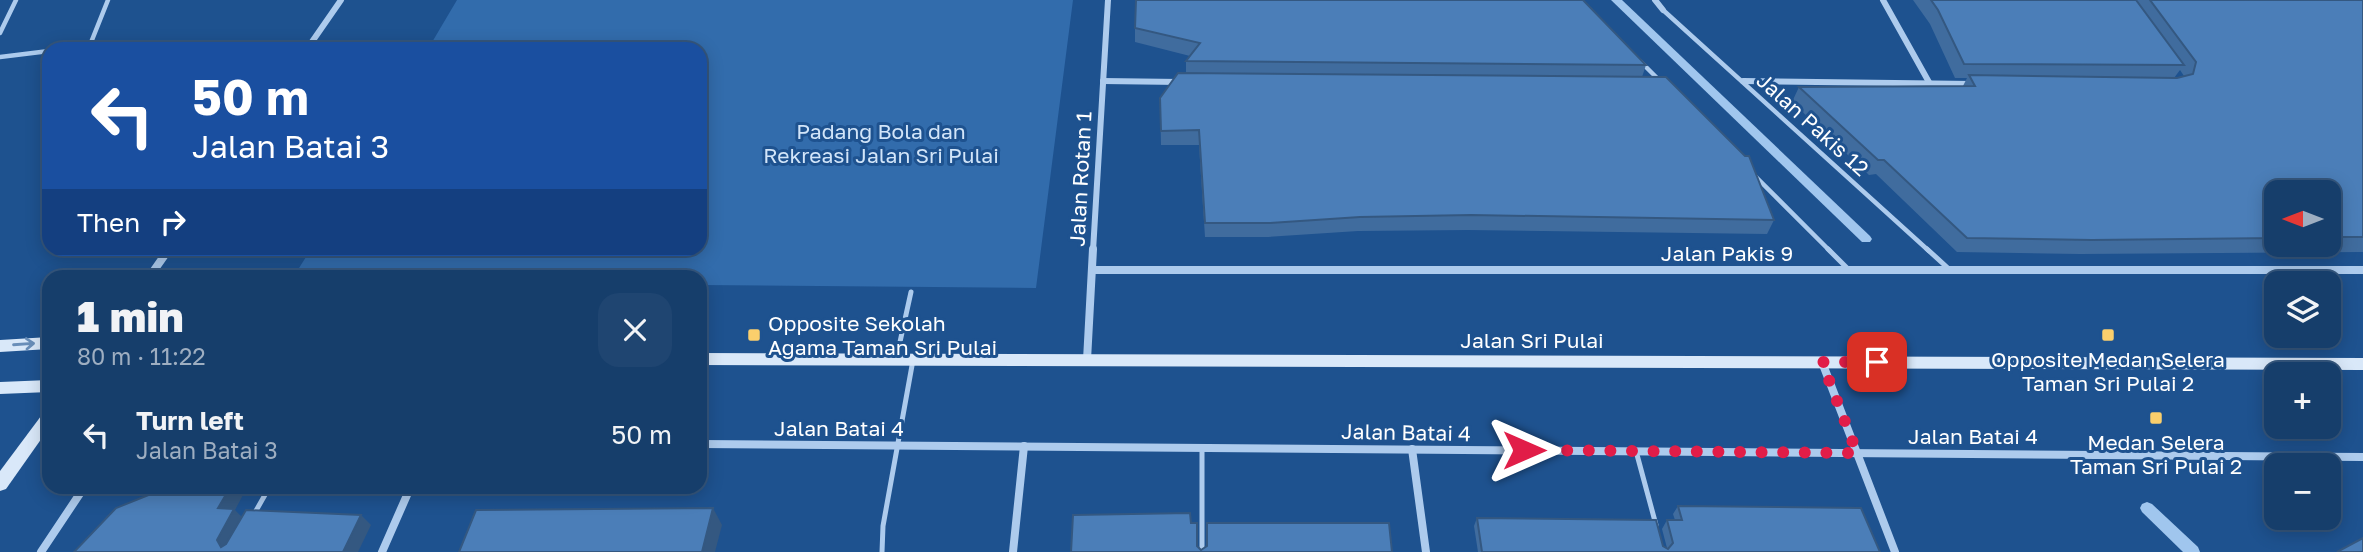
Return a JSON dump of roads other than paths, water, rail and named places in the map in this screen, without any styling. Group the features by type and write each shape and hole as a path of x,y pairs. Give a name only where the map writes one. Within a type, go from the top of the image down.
{"street":[{"path":"312,42 341,0"},
{"name":"Jalan Rotan 1","path":"1087,360 1108,0"},
{"name":"Jalan Pakis 12","path":"1655,0 1663,10"},
{"path":"1883,0 1930,84"},
{"path":"1103,81 1185,82"},
{"path":"1743,81 1986,85"},
{"path":"1651,86 1665,86"},
{"name":"Jalan Pakis 9","path":"1092,270 2363,270"},
{"path":"0,346 42,343"},
{"name":"Jalan Sri Pulai","path":"707,359 2363,364"},
{"path":"1822,362 1895,552"},
{"path":"0,388 42,386"},
{"path":"0,484 42,426"},
{"name":"Jalan Batai 4","path":"707,444 2363,457"},
{"path":"1013,552 1024,446"},
{"path":"1412,449 1426,552"},
{"path":"41,552 80,494"},
{"path":"382,552 407,494"}],"lane":[{"path":"0,33 16,0"},
{"path":"91,42 108,0"},
{"name":"Jalan Pakis 12","path":"1663,10 1950,270"},
{"path":"0,57 42,52"},
{"path":"1636,57 1665,86"},
{"path":"1752,173 1849,270"},
{"path":"896,360 911,292"},
{"path":"882,552 883,526 913,360"},
{"path":"1202,447 1202,552"},
{"path":"1636,452 1660,539"},
{"path":"251,519 265,494"}],"waterway":[{"path":"1616,0 1866,239"},
{"path":"2147,508 2193,552"}],"place":[{"name":"Opposite Sekolah Agama Taman Sri Pulai","path":"754,335"},
{"name":"Opposite Medan Selera Taman Sri Pulai 2","path":"2108,335"},
{"name":"Medan Selera Taman Sri Pulai 2","path":"2156,418"}],"park label":[{"name":"Padang Bola dan Rekreasi Jalan Sri Pulai","path":"881,143"}]}
